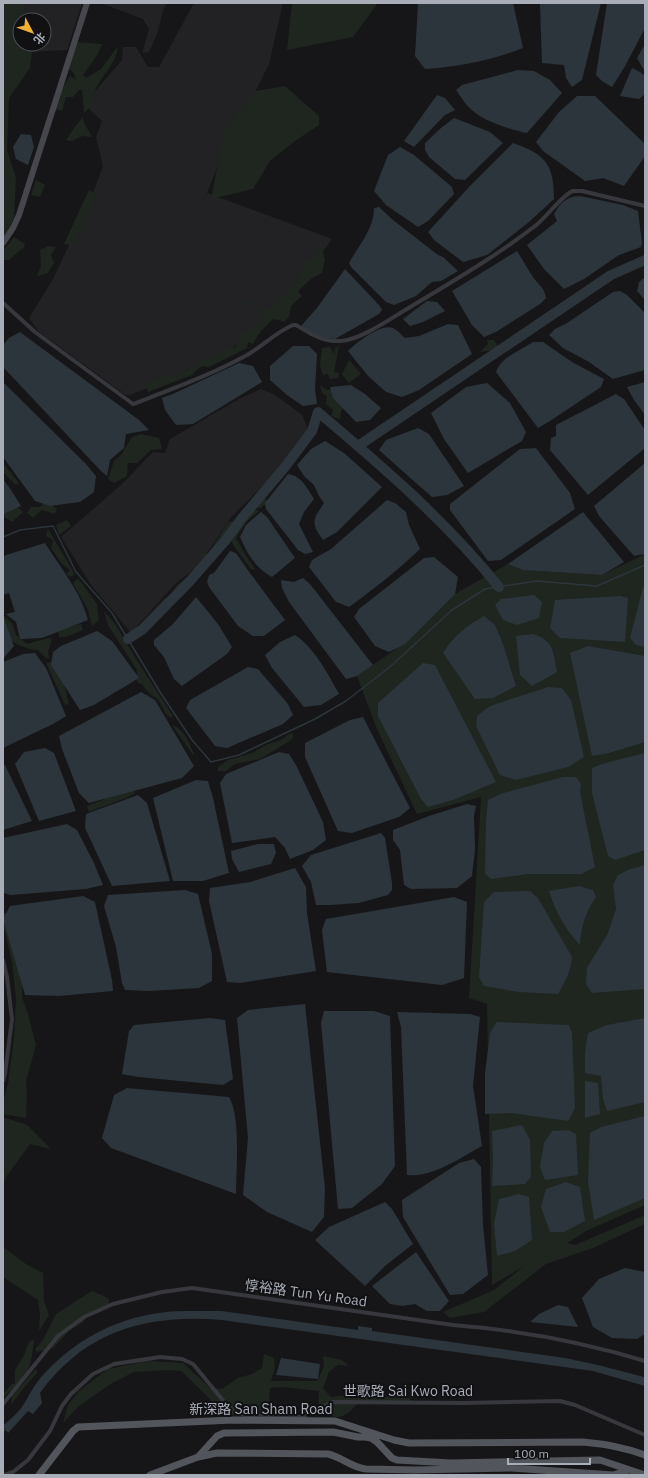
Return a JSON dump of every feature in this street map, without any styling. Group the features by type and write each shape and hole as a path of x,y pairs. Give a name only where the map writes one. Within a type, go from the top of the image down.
{"main road":[{"path":"3,243 19,216 88,3"},
{"name":"新深路 San Sham Road","path":"39,1475 73,1431 78,1427 232,1420 335,1421 394,1440 409,1443 583,1442 616,1445 645,1455"},
{"name":"新深路 San Sham Road","path":"198,1457 217,1436 224,1433 333,1432 371,1438 377,1442 392,1458 397,1460 451,1463 600,1460 645,1475"},
{"name":"新深路 San Sham Road","path":"150,1475 198,1457 217,1453 328,1454 337,1456 358,1468 415,1470 512,1468 612,1475 629,1470"}],"street":[{"path":"3,302 35,332 133,404 179,386 245,356 257,349 272,336 293,325 296,325 315,336 327,340 342,341 362,334 440,289 509,245 539,223 572,192 582,191 645,206"},
{"path":"3,960 7,977 12,1019 3,1081"},
{"name":"惇裕路 Tun Yu Road","path":"3,1404 58,1336 84,1317 113,1304 162,1292 192,1288 453,1325 483,1327 556,1339 645,1360"},
{"name":"世歌路 Sai Kwo Road","path":"4,1475 21,1467 28,1460 50,1431 65,1400 93,1374 114,1364 160,1357 179,1358 190,1362 226,1404 236,1413 245,1415 302,1417 333,1402 464,1403 560,1401 575,1405 645,1435"}],"shaded area":[{"path":"3,3 25,3 24,12 12,12 12,52 32,52 30,68 9,98 7,150 16,178 14,218 3,237"},
{"path":"25,3 82,3 67,50 52,51 52,12 24,12"},
{"path":"101,3 167,3 164,8 157,34 149,52 142,53 149,29 143,19"},
{"path":"194,3 283,3 269,64 217,168 207,193 332,239 292,295 255,332 207,365 127,396 39,332 29,318 53,279 91,198 103,166 96,137 102,121 84,104 122,60 123,47 136,47 148,67 159,67"},
{"path":"292,3 378,3 353,37 287,50"},
{"path":"418,3 513,3 523,48 500,56 475,62 450,67 425,69 415,56"},
{"path":"541,3 601,3 582,80 572,87 566,78 564,65 542,63"},
{"path":"607,3 645,4 645,28 612,87 596,75"},
{"path":"76,42 102,44 98,54 83,75 86,78 101,69 118,46 117,54 99,82 93,97 93,105 84,113 82,90 79,90 73,97 66,97 62,111 55,109 61,90 70,76 76,80 74,74 68,67"},
{"path":"645,44 645,70 637,58"},
{"path":"632,68 645,76 645,94 639,99 620,96"},
{"path":"518,70 534,71 550,80 562,93 527,133 501,126 482,117 468,106 456,90 462,85"},
{"path":"285,86 319,116 319,125 295,141 270,161 253,189 211,199 225,129 255,91"},
{"path":"437,95 445,98 455,110 445,115 414,147 404,141"},
{"path":"577,96 595,96 645,144 645,156 624,186 603,178 585,181 543,151 536,142 559,112"},
{"path":"83,117 85,125 92,137 82,136 72,141 66,140 74,128"},
{"path":"454,118 490,132 503,143 465,180 455,179 429,157 425,150 425,143"},
{"path":"21,134 31,135 34,147 28,165 16,159 13,147"},
{"path":"513,143 533,151 546,162 552,177 554,199 529,222 487,255 463,262 434,240 428,232 469,187"},
{"path":"400,147 414,155 452,187 454,194 428,221 418,227 386,205 374,191 388,155"},
{"path":"36,180 45,185 40,197 31,195"},
{"path":"89,190 96,194 87,214 88,219 72,245 64,244"},
{"path":"580,196 623,205 638,211 642,243 641,247 619,255 584,279 564,289 544,269 527,245 557,221 554,214 564,201"},
{"path":"379,207 393,220 438,255 443,257 458,271 441,281 432,282 416,296 394,305 386,302 351,267 349,263 369,230 372,223 374,208"},
{"path":"14,237 25,244 24,248 9,260 3,260 3,249"},
{"path":"48,246 56,247 51,255 54,263 48,273 37,276 41,266 40,250"},
{"path":"322,248 325,259 322,273 311,279 298,291 302,296 291,306 289,317 284,322 274,319 262,330 253,344 248,342 247,348 209,367 201,366 192,375 148,392 146,384 162,377 180,373 192,368 199,361 208,360 228,348 236,347 239,335 260,321 265,314 248,302 247,299 253,301 262,310 275,304 299,280 299,275 305,268 303,261 311,261 318,250"},
{"path":"517,251 533,277 543,288 546,298 540,304 496,332 484,337 472,325 452,291"},
{"path":"345,269 382,310 379,314 335,339 310,336 301,326 317,308"},
{"path":"645,277 645,300 637,291 639,282"},
{"path":"620,291 627,295 645,313 645,370 613,379 589,362 563,348 549,335 555,329 567,323 613,292"},
{"path":"427,301 437,302 445,311 423,322 410,326 403,319"},
{"path":"448,324 458,325 472,354 419,390 402,397 386,392 368,376 348,351 357,343 382,328 393,328 405,338 419,336"},
{"path":"20,332 139,420 149,430 126,434 124,448 110,460 107,476 3,367 3,345 9,338"},
{"path":"487,340 494,340 498,346 491,350 480,352 488,344"},
{"path":"533,342 543,342 572,362 604,379 601,387 538,428 496,372 502,362 512,354"},
{"path":"339,345 334,372 339,373 338,378 330,379 328,374 323,375 320,366 322,348 330,347 334,354 335,349"},
{"path":"293,346 309,346 317,354 315,390 317,404 303,406 287,395 270,380 270,366"},
{"path":"349,360 361,374 349,383 342,374"},
{"path":"239,363 253,366 262,382 193,424 176,425 165,410 162,398"},
{"path":"3,382 86,464 96,476 94,492 80,502 50,506 35,501 3,457"},
{"path":"645,382 645,415 627,387"},
{"path":"487,383 510,403 526,432 522,441 468,473 444,439 431,413 466,387"},
{"path":"320,385 325,389 341,391 346,406 341,411 340,419 331,416 333,410 326,404 327,396 322,393"},
{"path":"351,385 365,394 381,408 370,420 356,422 333,398 330,387"},
{"path":"261,389 274,394 302,415 309,431 268,481 232,516 198,566 175,584 131,633 91,585 61,537 122,484 153,452 165,453 170,439 239,399"},
{"path":"616,394 624,399 645,430 645,448 588,495 550,450 551,438 556,436 556,425"},
{"path":"418,428 429,434 464,486 447,495 432,497 379,450 386,440"},
{"path":"141,434 159,438 162,449 151,450 137,463 128,463 127,476 114,483 108,479 114,461 121,455 132,437"},
{"path":"325,441 344,453 382,487 337,532 323,540 316,529 314,521 317,513 324,503 314,485 304,476 297,465 311,449"},
{"path":"536,448 570,493 575,509 501,560 488,561 450,510 450,504 520,449"},
{"path":"3,463 19,483 16,485 3,472"},
{"path":"645,463 645,554 634,556 599,516 594,506"},
{"path":"288,474 301,480 314,499 304,512 299,524 313,552 305,554 298,550 266,509 265,503"},
{"path":"3,479 21,506 3,514"},
{"path":"266,486 271,488 265,498 269,502 259,509 252,502"},
{"path":"387,500 395,503 406,512 409,525 420,549 386,579 349,607 336,602 309,567 312,560 331,549"},
{"path":"46,501 57,509 55,514 42,510 33,518 27,513 31,507 40,507"},
{"path":"13,503 23,512 12,522 4,517 3,510"},
{"path":"249,506 259,511 247,521 236,538 256,570 251,569 231,540 233,537 232,534 239,527 244,511"},
{"path":"261,512 267,517 295,558 272,577 256,565 252,560 240,537 246,525"},
{"path":"583,512 624,562 602,575 523,570 508,564"},
{"path":"67,520 71,526 59,535 56,525"},
{"path":"234,521 228,533 212,554 207,566 200,564 203,559 200,553 208,554 228,522"},
{"path":"48,529 74,575 70,577 66,574 70,570 62,564 51,548 53,540 46,536"},
{"path":"45,543 70,580 85,610 88,620 42,638 20,639 16,622 6,614 15,612 9,593 3,595 3,557"},
{"path":"230,551 236,553 285,620 264,636 253,636 238,626 209,587 207,582 209,575 214,573"},
{"path":"645,554 645,1205 586,1231 567,1243 575,1245 645,1215 645,1224 593,1248 546,1264 484,1312 450,1318 443,1312 494,1290 523,1267 492,1285 487,1004 469,998 481,797 417,814 376,727 357,676 396,649 455,594 508,564 526,570 602,575"},
{"path":"434,557 458,577 455,594 405,644 389,652 375,646 354,617 359,609 424,558"},
{"path":"196,571 199,578 184,593 177,589 173,591 177,585"},
{"path":"78,578 97,604 99,620 92,626 88,610 73,583"},
{"path":"303,578 310,584 373,665 357,676 346,679 289,602 282,588 281,580 294,582"},
{"path":"645,586 645,647 636,645 630,638 643,587"},
{"path":"173,593 147,622 141,626 139,625 164,599"},
{"path":"534,595 542,602 539,618 517,625 503,620 495,605 501,599"},
{"path":"620,596 628,598 625,642 560,638 550,628 555,600"},
{"path":"196,597 218,624 232,647 227,654 182,686 174,679 164,657 154,645 154,640 173,624"},
{"path":"104,611 115,624 173,716 171,718 166,714 159,701 147,691 143,685 137,682 137,670 108,625"},
{"path":"3,615 12,623 16,635 27,644 48,638 52,639 48,652 49,658 47,659 38,650 24,647 11,640 4,631"},
{"path":"3,616 14,646 3,659"},
{"path":"484,616 495,625 503,644 516,686 493,698 475,699 443,653 451,641"},
{"path":"81,624 83,630 66,637 59,637 58,630"},
{"path":"97,631 112,641 139,678 94,705 80,710 51,665 53,652 61,646"},
{"path":"533,634 549,643 557,672 532,686 520,675 516,636"},
{"path":"295,635 314,653 339,694 321,705 304,707 272,668 265,655 280,642"},
{"path":"588,646 645,656 645,742 609,753 592,756 570,653"},
{"path":"35,653 46,668 66,716 53,724 3,748 3,662 23,654"},
{"path":"54,662 63,680 69,704 65,705 46,663"},
{"path":"423,663 435,665 496,782 453,800 428,807 421,799 378,716 378,703"},
{"path":"248,667 258,669 288,704 293,715 283,724 227,748 215,746 186,708 190,700"},
{"path":"548,687 562,688 571,700 584,757 568,767 516,780 500,775 476,726 477,716 490,706"},
{"path":"141,692 155,700 194,766 182,778 89,803 79,793 62,749 59,736"},
{"path":"363,717 410,808 399,817 352,833 338,831 305,757 305,743 350,720"},
{"path":"172,725 180,729 183,733 194,753 193,755"},
{"path":"289,734 293,734 293,738 260,759 235,764 226,771 218,771 218,767 228,760 252,753 268,744 281,740"},
{"path":"45,748 54,753 76,811 39,821 15,764 24,752"},
{"path":"279,752 289,754 296,765 323,822 326,840 313,850 290,859 285,848 275,837 232,843 220,783 226,774"},
{"path":"645,753 645,850 615,860 608,856 592,793 592,768 605,763"},
{"path":"3,764 5,765 32,821 3,830"},
{"path":"563,777 576,777 581,784 580,792 595,867 582,874 528,874 491,879 485,874 488,800 503,793"},
{"path":"196,780 208,781 229,873 203,881 173,881 153,798"},
{"path":"133,788 135,793 128,797 89,812 87,806"},
{"path":"138,795 147,803 170,881 112,886 85,828 86,814"},
{"path":"467,804 476,806 474,816 475,850 472,876 457,888 411,889 404,885 400,850 393,840 393,830 429,816"},
{"path":"67,824 77,830 94,863 103,885 86,889 11,895 3,893 3,838"},
{"path":"381,833 385,838 392,883 392,890 388,895 359,903 316,905 311,882 302,866 311,855"},
{"path":"258,844 274,844 276,853 271,864 239,872 232,859 231,851"},
{"path":"645,865 645,989 592,993 586,984 587,968 608,933 616,909 613,885 618,875 628,870"},
{"path":"295,868 306,887 307,913 316,971 240,983 227,982 209,901 210,888 250,882"},
{"path":"579,886 593,890 596,897 584,920 580,945 561,920 549,891"},
{"path":"185,890 198,894 212,954 212,981 199,988 149,991 125,990 122,983 116,947 104,906 108,895"},
{"path":"530,891 538,898 572,957 569,972 558,994 518,992 484,986 479,977 484,902 494,892"},
{"path":"83,896 95,902 112,980 113,991 59,996 25,995 3,919 10,906"},
{"path":"454,897 467,902 464,978 442,985 327,972 322,930 326,919"},
{"path":"3,912 12,916 23,961 22,997 36,1045 26,1081 26,1118 3,1114 3,1102 8,1084 14,1038 16,999 12,962 3,923"},
{"path":"305,1004 325,1188 324,1217 312,1232 267,1212 243,1195 248,1138 237,1018 248,1010"},
{"path":"324,1011 374,1011 390,1016 395,1166 382,1184 352,1208 338,1209 321,1023"},
{"path":"397,1012 470,1014 480,1017 473,1086 482,1146 446,1166 416,1175 407,1175 401,1027"},
{"path":"210,1018 225,1020 233,1079 223,1085 138,1077 122,1074 129,1031 134,1025"},
{"path":"645,1018 645,1102 607,1111 603,1099 601,1076 585,1073 585,1052 588,1033 607,1025"},
{"path":"497,1022 569,1025 572,1033 575,1108 568,1121 511,1113 485,1114 485,1073 490,1033"},
{"path":"585,1081 598,1083 600,1114 585,1118"},
{"path":"127,1088 229,1097 233,1106 236,1130 236,1194 111,1148 102,1138 114,1095"},
{"path":"645,1116 645,1198 594,1220 588,1181 590,1133 601,1127"},
{"path":"3,1117 27,1125 51,1149 30,1144 6,1177 3,1186"},
{"path":"522,1125 530,1140 531,1177 525,1184 492,1186 492,1131"},
{"path":"569,1130 576,1134 578,1175 545,1180 540,1167 544,1143 552,1131"},
{"path":"474,1159 481,1167 483,1225 488,1275 463,1294 450,1295 403,1217 402,1200 459,1163"},
{"path":"566,1182 580,1187 585,1221 564,1232 550,1232 541,1207 546,1189"},
{"path":"519,1194 529,1197 532,1240 515,1251 497,1256 494,1224 499,1199"},
{"path":"385,1202 392,1209 413,1244 385,1266 365,1286 315,1240 329,1227"},
{"path":"3,1247 26,1264 43,1273 44,1301 49,1315 39,1331 40,1315 38,1300 3,1277"},
{"path":"416,1252 449,1301 440,1311 427,1311 415,1304 402,1306 390,1304 372,1286"},
{"path":"625,1268 645,1272 645,1334 637,1339 612,1338 593,1327 582,1298 599,1279"},
{"path":"92,1291 108,1298 110,1305 102,1311 94,1310 82,1323 69,1331 53,1348 37,1352 35,1349 43,1340 56,1314"},
{"path":"558,1305 568,1307 578,1327 530,1322 539,1314"},
{"path":"182,1311 221,1311 358,1330 358,1326 372,1328 372,1331 565,1358 644,1377 645,1386 593,1371 222,1320 168,1320 144,1324 120,1331 98,1341 77,1354 58,1372 40,1393 42,1403 33,1414 28,1411 8,1433 3,1426 20,1410 35,1385 56,1362 68,1351 96,1333 126,1320 159,1313"},
{"path":"34,1339 28,1370 14,1388 3,1398 3,1394 12,1384 15,1384 15,1370 23,1357 29,1342"},
{"path":"264,1354 274,1358 275,1369 271,1381 317,1381 324,1367 323,1356 342,1360 349,1366 338,1365 329,1372 323,1388 331,1397 369,1392 381,1397 394,1396 410,1398 411,1404 357,1404 348,1413 340,1417 335,1417 318,1412 319,1391 283,1387 270,1388 269,1402 262,1413 246,1412 238,1416 222,1413 181,1371 169,1370 134,1372 112,1383 79,1406 63,1423 68,1405 79,1391 108,1369 147,1361 183,1363 210,1388 222,1389 238,1378 252,1374 262,1368"},
{"path":"281,1358 320,1364 318,1379 276,1375"},
{"path":"36,1369 38,1372 11,1405 12,1396"}],"waterway":[{"path":"358,446 611,275 645,260"},
{"path":"128,639 143,629 190,581 225,541 312,431 318,412 413,495 457,539 499,587"},
{"path":"3,537 20,530 53,526 76,572 112,613 160,692 192,740 211,762 239,755 315,719 346,701 391,666 452,610 485,589 536,581 597,586 645,565"}]}
